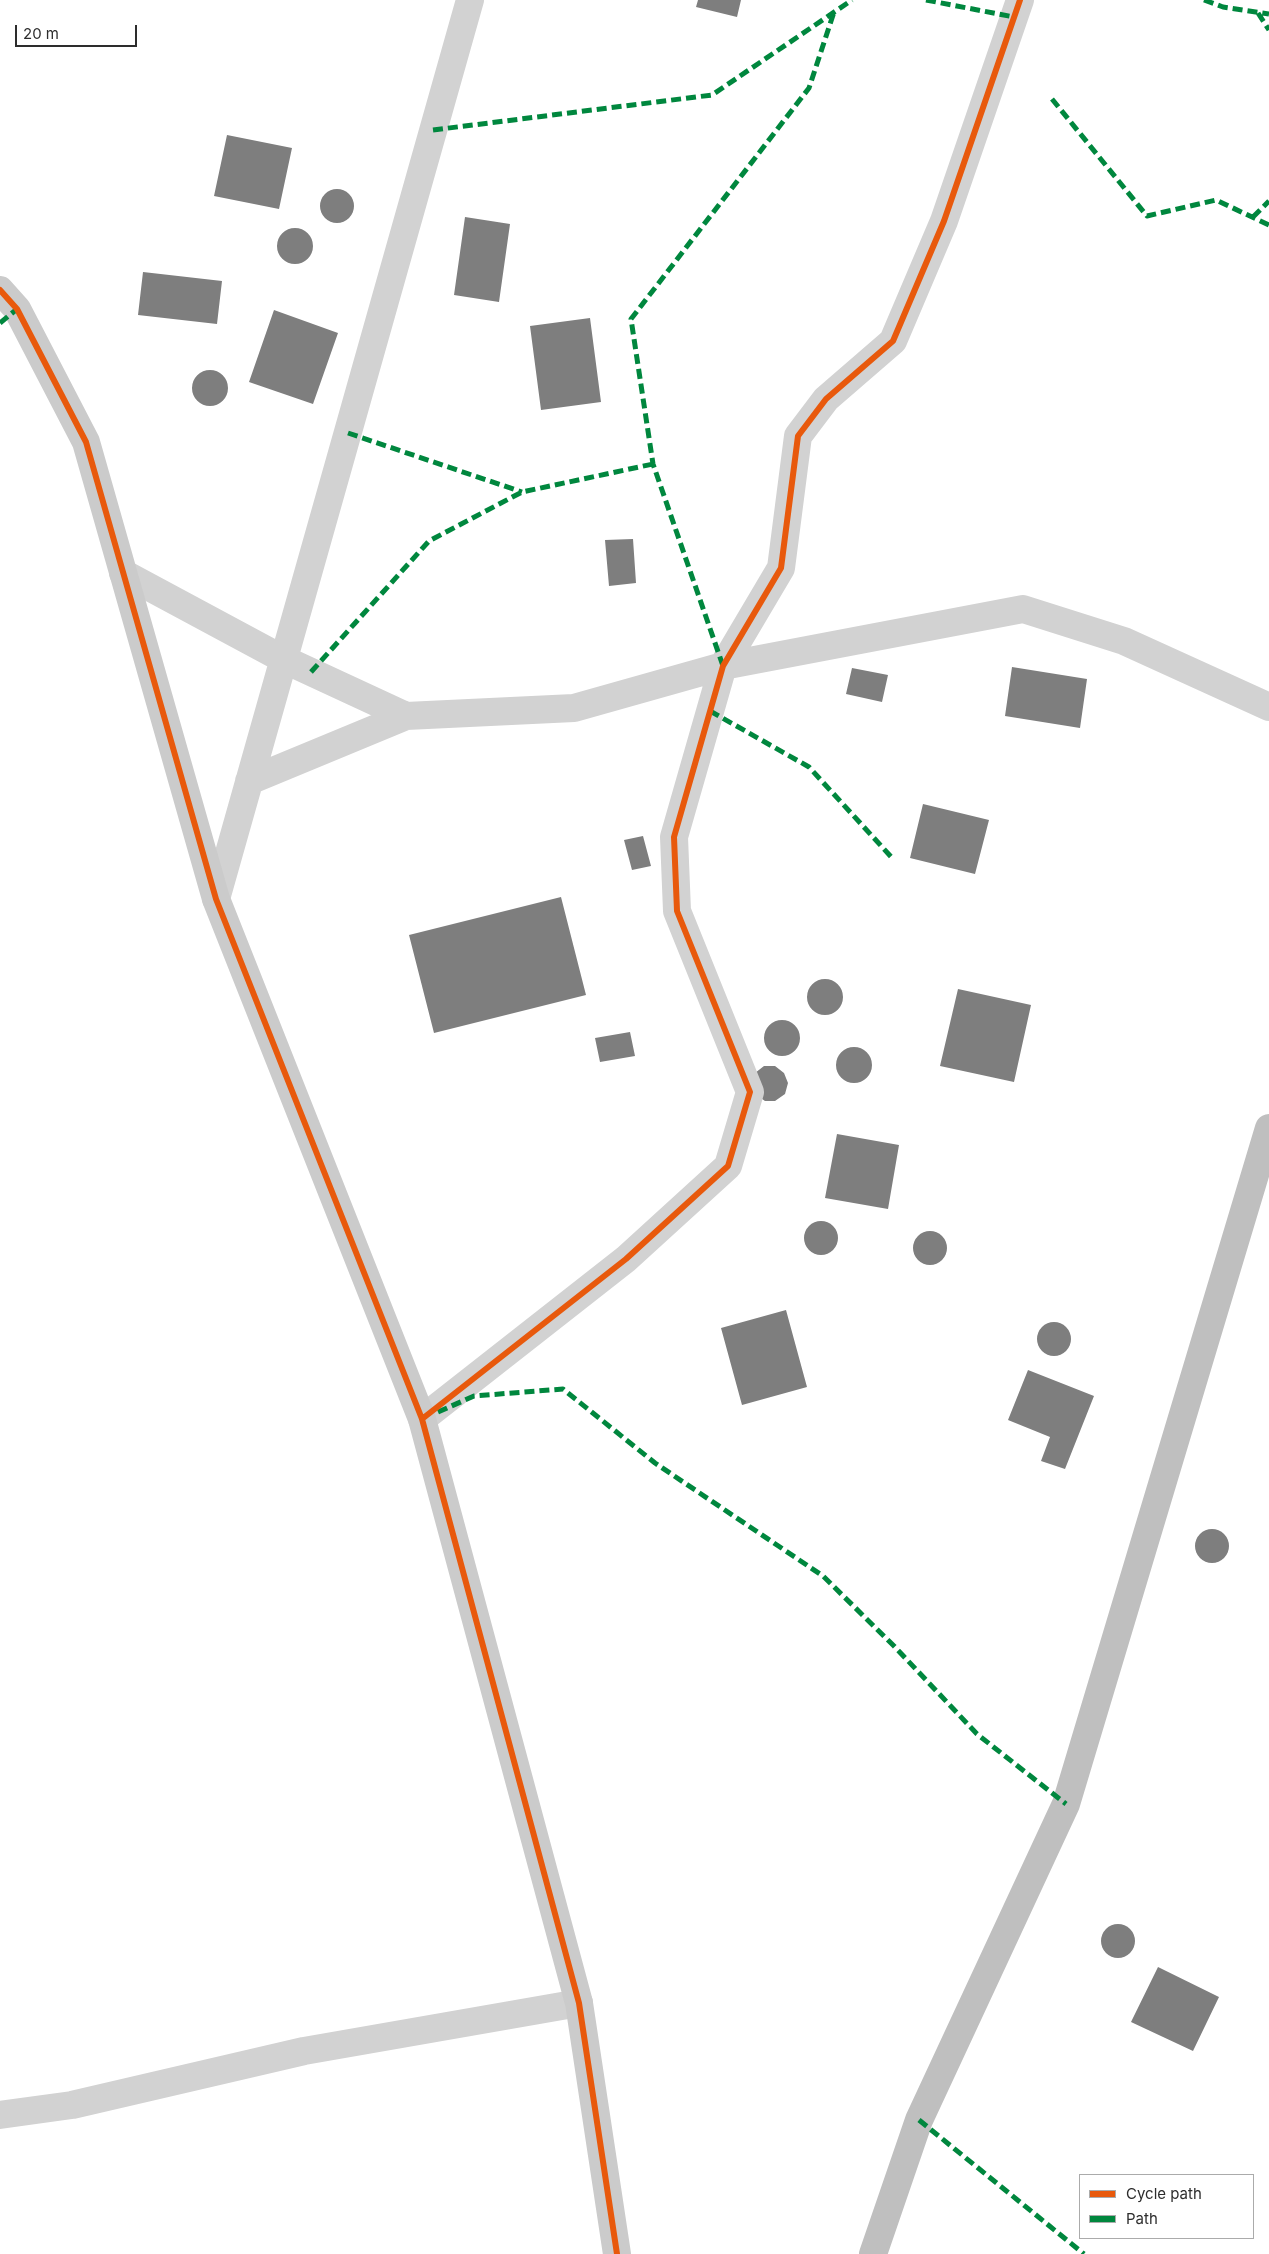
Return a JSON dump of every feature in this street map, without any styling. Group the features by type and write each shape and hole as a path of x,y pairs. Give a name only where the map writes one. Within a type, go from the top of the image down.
{"highway":[{"path":"873,2254 918,2120 1066,1804 1269,1128"}],"street":[{"path":"216,899 470,0"},
{"path":"422,1419 626,1260 728,1166 750,1092 677,911 674,837 723,666 781,568 798,436 826,399 893,341 944,221 1020,0"},
{"path":"0,290 17,309 86,442 216,899 422,1419 579,2003 617,2254"},
{"path":"124,573 283,659 406,716"},
{"path":"249,780 406,716 574,708 723,666 1023,609 1124,640 1269,707"},
{"path":"0,2115 72,2105 304,2051 579,2003"}],"building":[{"path":"698,0 741,0 737,17 696,7"},
{"path":"227,135 292,148 279,209 214,196"},
{"path":"337,189 349,194 354,206 349,218 337,223 325,218 320,206 325,194"},
{"path":"465,217 510,224 499,302 454,295"},
{"path":"295,228 308,233 313,246 308,259 295,264 282,259 277,246 282,233"},
{"path":"143,272 222,281 217,324 138,315"},
{"path":"274,310 338,333 313,404 249,382"},
{"path":"590,318 601,402 541,410 530,326"},
{"path":"210,370 222,376 228,388 222,400 210,406 198,400 192,388 198,376"},
{"path":"633,539 636,583 609,586 605,540"},
{"path":"1012,667 1087,679 1080,728 1005,716"},
{"path":"852,668 888,675 882,702 846,694"},
{"path":"923,804 989,820 975,874 910,858"},
{"path":"643,836 651,866 632,870 624,840"},
{"path":"561,897 586,995 434,1033 409,935"},
{"path":"825,979 837,985 843,997 837,1009 825,1015 813,1009 807,997 813,985"},
{"path":"958,989 1031,1005 1014,1082 940,1066"},
{"path":"782,1020 794,1026 800,1038 794,1050 782,1056 770,1050 764,1038 770,1026"},
{"path":"630,1032 635,1056 600,1062 595,1038"},
{"path":"854,1047 866,1053 872,1065 866,1077 854,1083 842,1077 836,1065 842,1053"},
{"path":"764,1066 775,1066 784,1073 788,1083 785,1094 775,1101 765,1101 755,1094 755,1073"},
{"path":"837,1134 899,1145 888,1209 825,1198"},
{"path":"821,1221 833,1226 838,1238 833,1250 821,1255 809,1250 804,1238 809,1226"},
{"path":"930,1231 942,1236 947,1248 942,1260 930,1265 918,1260 913,1248 918,1236"},
{"path":"786,1310 807,1387 742,1405 721,1328"},
{"path":"1054,1322 1066,1327 1071,1339 1066,1351 1054,1356 1042,1351 1037,1339 1042,1327"},
{"path":"1028,1370 1094,1396 1065,1469 1041,1461 1050,1437 1008,1420"},
{"path":"1212,1529 1224,1534 1229,1546 1224,1558 1212,1563 1200,1558 1195,1546 1200,1534"},
{"path":"1118,1924 1130,1929 1135,1941 1130,1953 1118,1958 1106,1953 1101,1941 1106,1929"},
{"path":"1158,1967 1219,1997 1193,2051 1131,2022"}],"marked path":[{"path":"433,130 712,95 852,0"},
{"path":"926,0 1014,17"},
{"path":"1204,0 1223,7 1269,14"},
{"path":"723,666 653,464 631,319 809,88 834,12"},
{"path":"1258,13 1269,30"},
{"path":"1052,99 1147,216 1216,200 1269,225"},
{"path":"1253,217 1269,201"},
{"path":"0,323 17,309"},
{"path":"348,433 522,492"},
{"path":"311,672 429,541 522,492 653,464"},
{"path":"710,711 809,767 894,860"},
{"path":"438,1412 474,1396 563,1389 655,1463 823,1576 894,1646 977,1734 1066,1804"},
{"path":"919,2120 1084,2254"}],"cycle path":[{"path":"422,1419 626,1259 728,1166 750,1092 677,911 674,837 723,666 781,568 798,436 826,399 893,341 944,221 1020,0"},
{"path":"0,290 17,309 86,442 216,899 422,1419 579,2003 617,2254"}]}
